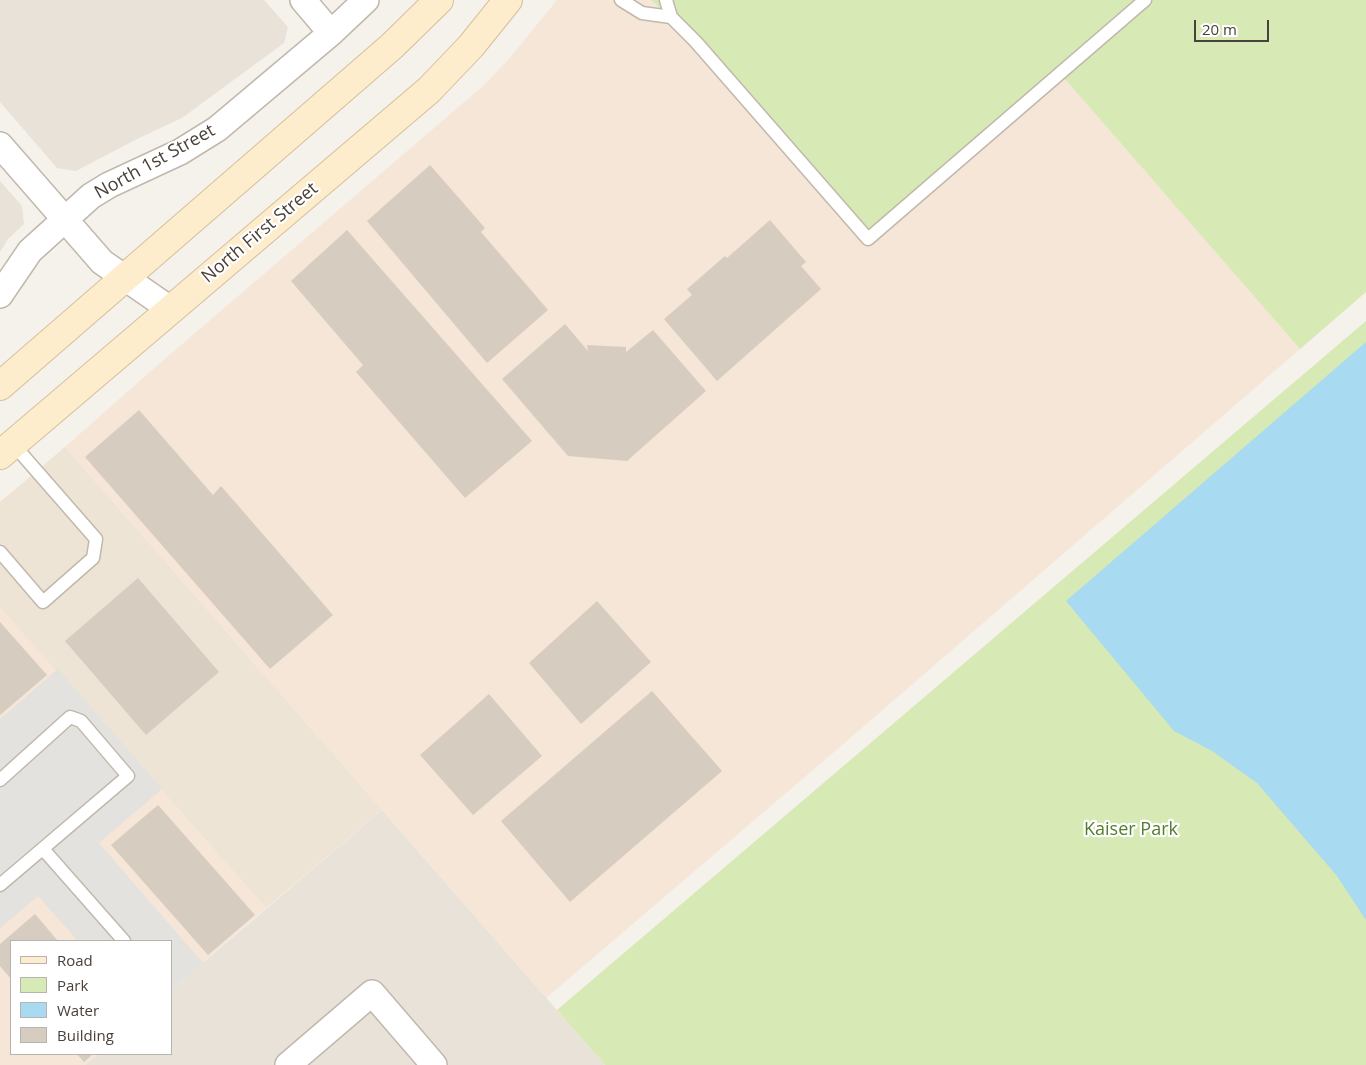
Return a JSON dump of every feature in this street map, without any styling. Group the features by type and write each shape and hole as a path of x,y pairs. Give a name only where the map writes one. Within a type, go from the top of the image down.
{"main road":[{"path":"0,386 392,46 439,0"},
{"name":"North First Street","path":"6,449 429,90 471,46 508,0"}],"street":[{"path":"303,0 331,33"},
{"name":"North 1st Street","path":"0,295 30,251 91,196 109,185 180,152 217,129 331,33 366,0"},
{"path":"0,145 102,262 170,309"},
{"path":"288,1065 372,993 434,1065"}],"lane":[{"path":"621,0 642,13 671,17"},
{"path":"666,0 671,17 696,42 868,239 1145,0"},
{"path":"0,552 43,602 93,558 96,539 6,449"},
{"path":"0,780 70,717 81,721 128,776 0,885"},
{"path":"43,849 123,940"}],"shaded area":[{"path":"0,0 264,0 288,27 284,43 182,118 76,171 57,168 0,102"},
{"path":"557,0 651,0 682,29 1057,70 1300,349 546,998 65,447 483,86 509,59"},
{"path":"0,181 22,206 24,224 8,239 0,252"},
{"path":"65,447 382,810 266,908 0,607 0,502"},
{"path":"0,606 266,908 172,989 172,940 10,940 10,1055 97,1055 85,1065 0,1065"},
{"path":"58,669 162,789 99,843 203,963 172,989 172,940 77,940 38,896 0,928 0,719"},
{"path":"382,810 605,1065 85,1065 97,1055 172,1055 172,989"}],"green space":[{"path":"651,0 1366,0 1366,292 1300,349 1057,70 864,236 682,29"},
{"name":"Kaiser Park","path":"1366,321 1366,1065 605,1065 557,1010"}],"water":[{"path":"1366,342 1366,920 1337,876 1257,783 1212,751 1174,731 1066,601"}],"building":[{"path":"430,165 485,228 481,232 548,310 487,363 367,221"},
{"path":"770,220 806,262 801,266 821,289 717,381 664,319 692,295 687,289 725,256 727,258"},
{"path":"347,230 532,441 465,498 356,372 363,365 291,281"},
{"path":"565,324 588,351 587,345 626,347 626,352 653,330 706,391 627,461 568,456 502,379"},
{"path":"139,410 213,495 221,486 333,615 270,669 85,457"},
{"path":"138,578 219,672 146,735 65,641"},
{"path":"597,601 651,662 581,724 529,663"},
{"path":"0,622 47,675 0,715"},
{"path":"652,691 722,771 570,902 501,821"},
{"path":"489,694 542,756 473,815 420,755"},
{"path":"158,805 255,915 208,955 111,845"},
{"path":"35,914 57,940 10,940 10,978 0,966 0,944"},
{"path":"78,1055 92,1055 84,1062"}]}
